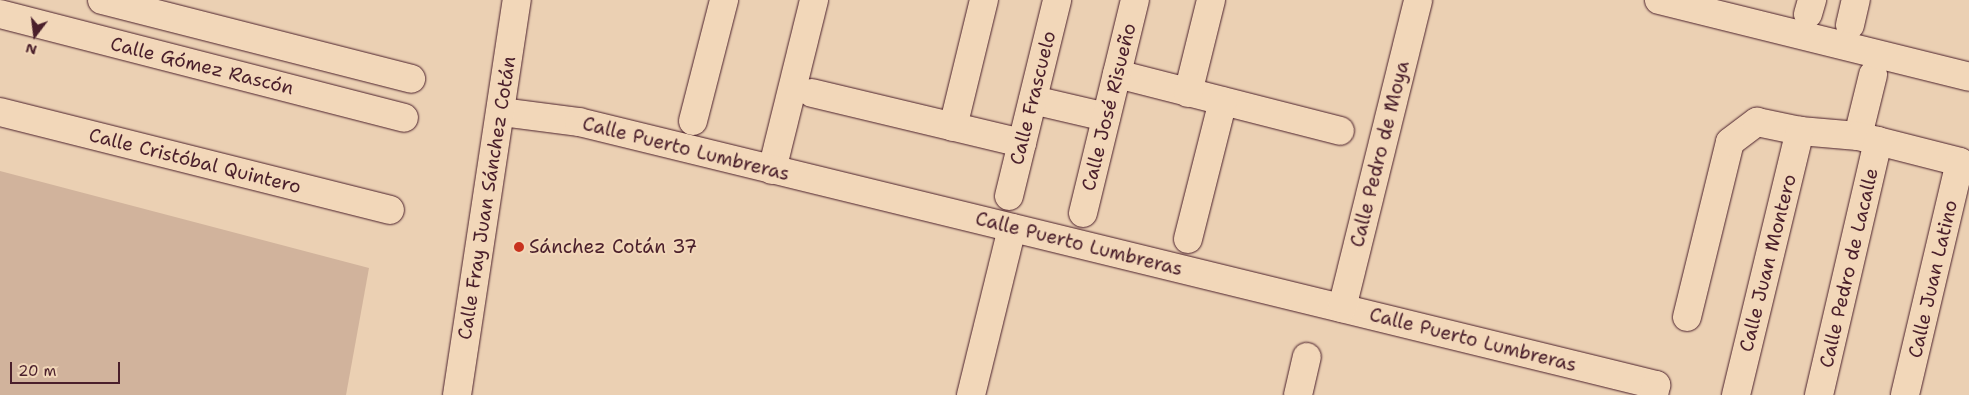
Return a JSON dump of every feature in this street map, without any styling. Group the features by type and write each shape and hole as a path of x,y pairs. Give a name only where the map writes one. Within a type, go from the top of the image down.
{"street":[{"name":"Calle Gómez Rascón","path":"102,0 411,79"},
{"name":"Calle Fray Juan Sánchez Cotán","path":"457,395 517,0"},
{"path":"693,121 724,0"},
{"path":"772,170 814,0"},
{"path":"953,127 984,0"},
{"name":"Calle Frascuelo","path":"1009,196 1057,0"},
{"name":"Calle José Risueño","path":"1083,213 1135,0"},
{"path":"1188,93 1211,0"},
{"name":"Calle Pedro de Moya","path":"1342,308 1418,0"},
{"path":"1659,0 1969,77"},
{"name":"Calle Gómez Rascón","path":"0,14 404,118"},
{"path":"1117,74 1340,131"},
{"name":"Calle Pedro de Lacalle","path":"1819,395 1868,138 1874,75"},
{"path":"812,93 1022,143"},
{"path":"1033,100 1106,117"},
{"path":"1188,239 1223,101"},
{"name":"Calle Cristóbal Quintero","path":"0,112 390,210"},
{"name":"Calle Puerto Lumbreras","path":"501,112 579,122 1342,308 1655,390"},
{"path":"1687,317 1730,142 1757,122 1800,131 1868,138"},
{"name":"Calle Juan Montero","path":"1736,395 1800,131"},
{"name":"Calle Juan Latino","path":"1868,138 1960,162 1905,395"},
{"path":"971,395 1012,228"},
{"path":"1298,395 1307,357"}],"shaded area":[{"path":"0,171 369,268 346,395 0,395"}],"place":[{"name":"Sánchez Cotán 37","path":"519,247"}]}
